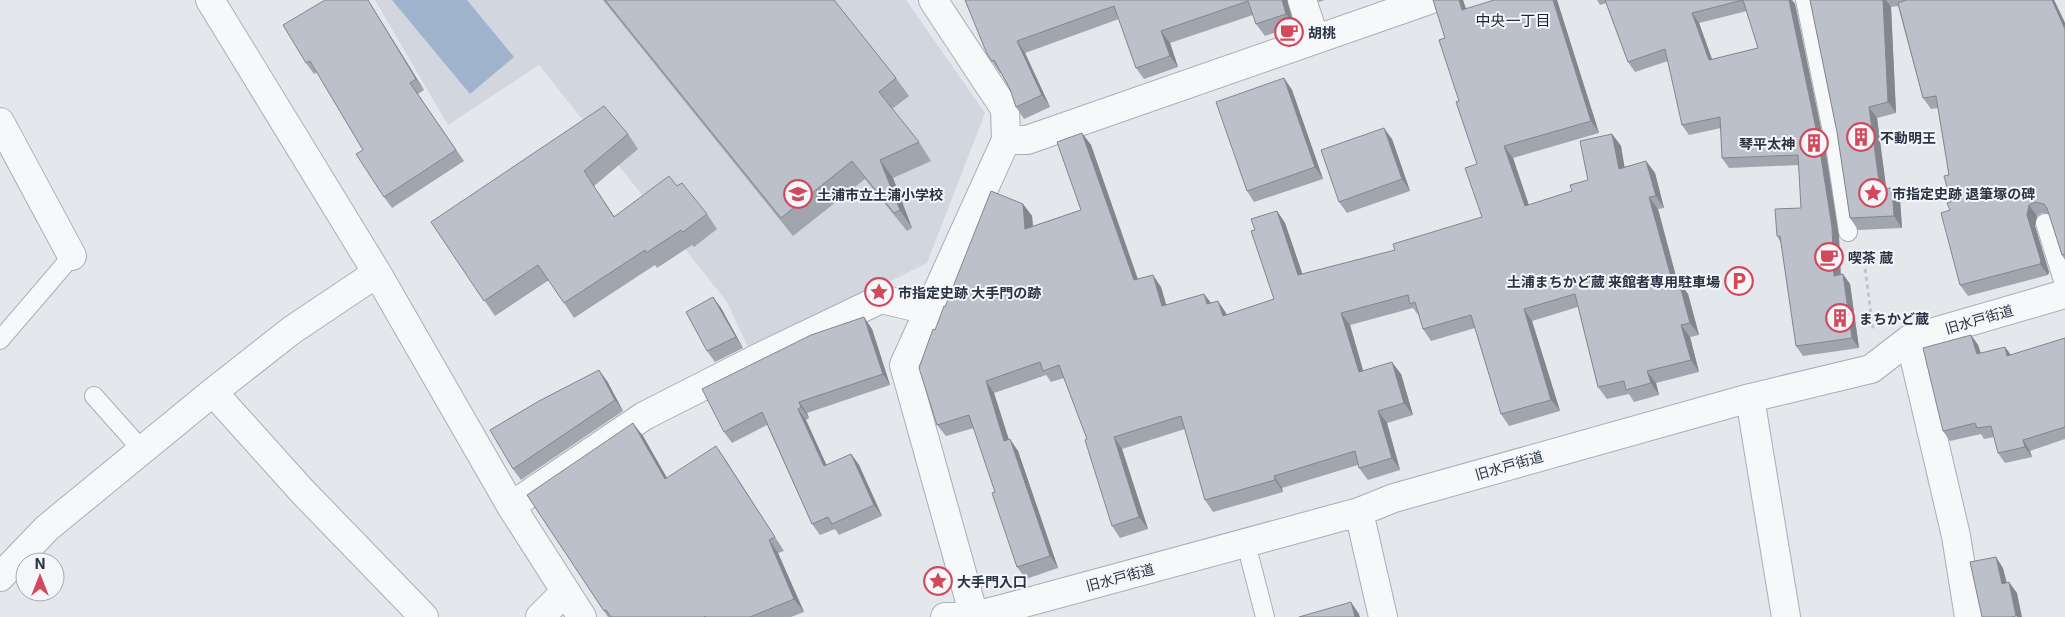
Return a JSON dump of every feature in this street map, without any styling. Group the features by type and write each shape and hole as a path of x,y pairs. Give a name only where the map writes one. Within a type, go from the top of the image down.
{"street":[{"path":"210,0 378,274 511,506 582,617"},
{"path":"933,0 1005,109 1006,140 904,365 974,616"},
{"path":"1302,0 1315,39"},
{"path":"1006,140 1027,140 1429,0"},
{"path":"2,130 72,256"},
{"path":"0,577 47,528 213,392 292,330 378,274"},
{"name":"旧水戸街道","path":"945,617 974,616 1026,610 1359,512 1394,498 1750,398 1871,369 1910,340 2065,294"},
{"path":"511,506 644,416 760,357 881,299 928,310"},
{"path":"1910,340 1956,536 1969,617"},
{"path":"213,392 302,491 424,617"},
{"path":"1750,398 1786,617"},
{"path":"1359,512 1383,617"},
{"path":"540,617 565,592"}],"lane":[{"path":"1805,0 1835,146 1848,232"},
{"path":"2045,223 2065,287"},
{"path":"0,340 72,256"},
{"path":"94,396 142,450"},
{"path":"1250,559 1265,617"}],"path":[{"path":"1862,244 1874,337"}],"shaded area":[{"name":"土浦市立土浦小学校","path":"375,0 906,0 985,113 927,263 750,351 727,302 539,65 448,125"}],"water":[{"path":"392,0 467,0 514,57 470,94"}],"building":[{"path":"325,0 368,0 416,79 410,83 456,150 384,197 356,154 363,150 310,61 306,63 283,25"},
{"path":"605,0 834,0 896,78 879,92 919,142 880,160 900,210 894,213 852,161 781,218"},
{"path":"965,0 1282,0 1286,14 1256,24 1248,1 1161,31 1170,56 1136,68 1114,6 1017,41 1042,95 1016,107 1010,89 994,60 992,61 987,54"},
{"path":"1433,0 1459,0 1462,10 1494,0 1553,0 1591,121 1504,146 1525,206 1572,191 1570,185 1588,180 1580,141 1612,134 1619,169 1646,161 1656,196 1649,197 1673,284 1679,282 1690,323 1681,325 1691,360 1647,371 1651,383 1626,390 1624,381 1598,387 1575,294 1524,309 1551,400 1501,414 1471,315 1423,329 1415,302 1410,304 1408,295 1341,313 1359,372 1392,362 1404,403 1378,411 1392,458 1359,468 1355,451 1274,476 1275,480 1205,500 1181,416 1114,437 1139,517 1112,526 1085,440 1087,439 1059,365 1043,371 1040,362 986,381 1004,441 1010,439 1050,556 1017,567 992,493 995,492 969,415 937,425 919,368 933,329 935,330 945,307 991,191 1023,204 1025,229 1081,210 1057,142 1082,133 1134,280 1153,275 1162,306 1204,294 1207,304 1218,301 1223,316 1274,299 1251,231 1255,230 1251,219 1277,211 1298,275 1395,250 1393,244 1482,217 1465,168 1477,164 1456,102 1459,101 1439,40 1445,38"},
{"path":"1605,0 1743,0 1789,0 1818,138 1832,227 1834,276 1843,274 1852,338 1796,346 1780,236 1777,236 1775,209 1801,208 1798,155 1722,158 1720,117 1682,125 1665,49 1628,62","holes":["1743,0 1758,48 1709,60 1692,13"]},
{"path":"1810,0 1883,0 1888,102 1869,107 1880,189 1892,188 1894,216 1850,218 1837,132"},
{"path":"1906,0 2052,0 2065,29 2065,254 2062,255 2047,208 2044,204 2035,202 2029,205 2027,215 2041,261 2040,264 1960,285 1941,213 1950,210 1947,203 1951,202 1944,176 1949,175 1936,96 1923,98 1898,3"},
{"path":"1284,78 1315,167 1247,191 1216,102"},
{"path":"604,106 628,134 584,171 614,217 669,176 677,186 682,183 707,214 683,232 681,230 646,253 645,250 564,303 538,265 484,301 431,222"},
{"path":"1384,128 1402,179 1339,202 1321,150"},
{"path":"713,297 736,337 707,351 686,312"},
{"path":"864,317 883,374 799,402 801,407 798,409 824,466 851,454 874,505 832,524 828,517 812,524 762,412 724,432 702,389 811,335"},
{"path":"1971,335 1977,354 2005,347 2007,356 2065,338 2065,427 2023,440 2025,447 1998,453 1991,426 1977,428 1975,423 1943,431 1923,348"},
{"path":"599,370 615,400 513,469 490,430 539,401"},
{"path":"633,423 665,479 716,446 775,537 769,540 794,599 750,617 611,617 606,610 604,611 527,495"},
{"path":"1996,557 2002,584 2009,582 2016,616 1982,617 1970,562"},
{"path":"1351,602 1355,617 1299,617"}],"place":[{"name":"胡桃","path":"1289,32"},
{"name":"不動明王","path":"1861,137"},
{"name":"琴平太神","path":"1814,143"},
{"name":"市指定史跡 退筆塚の碑","path":"1873,193"},
{"name":"土浦市立土浦小学校","path":"798,194"},
{"name":"喫茶 蔵","path":"1829,257"},
{"name":"土浦まちかど蔵 来館者専用駐車場","path":"1739,281"},
{"name":"市指定史跡 大手門の跡","path":"879,292"},
{"name":"まちかど蔵","path":"1840,318"},
{"name":"大手門入口","path":"938,581"}],"district":[{"name":"中央一丁目","path":"1513,20"}]}
